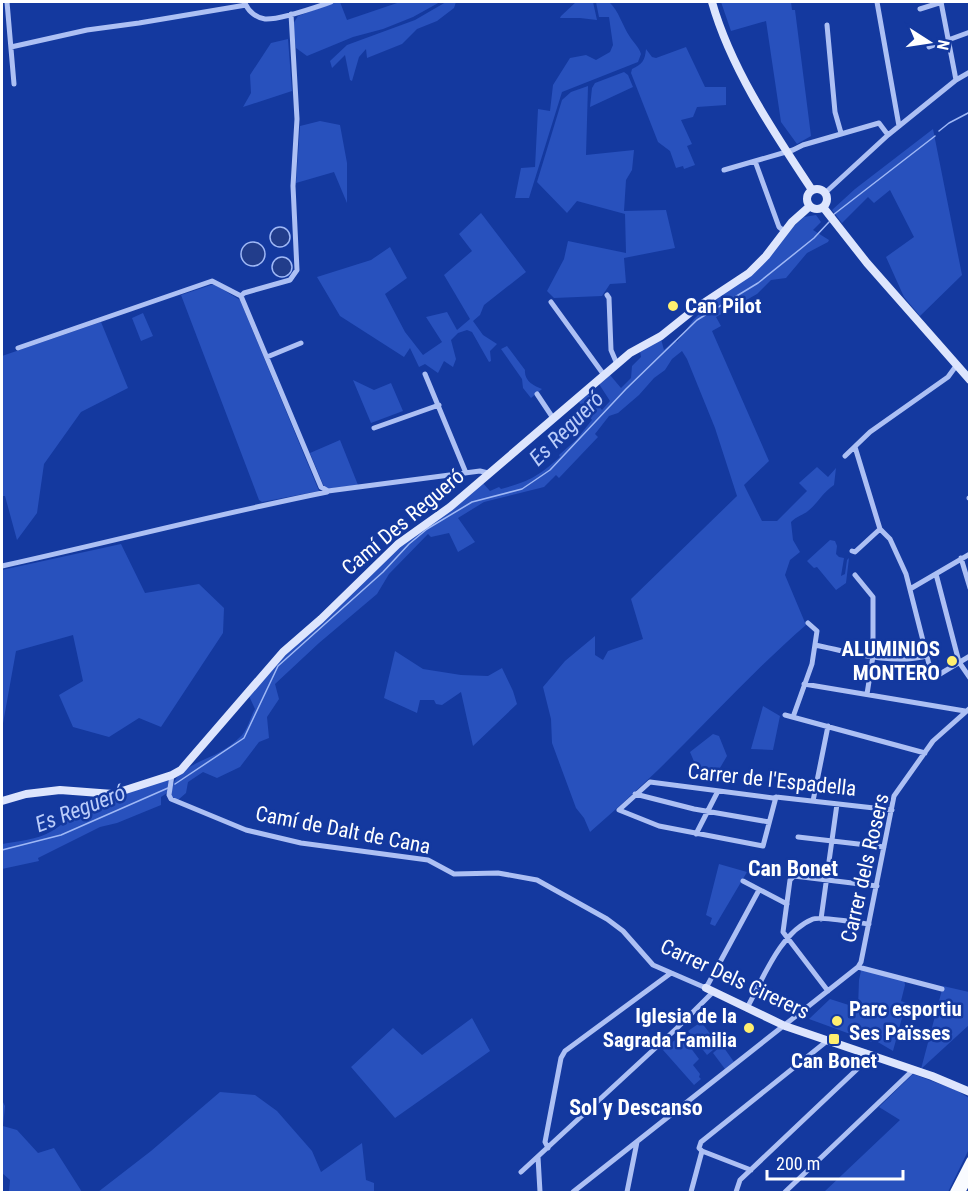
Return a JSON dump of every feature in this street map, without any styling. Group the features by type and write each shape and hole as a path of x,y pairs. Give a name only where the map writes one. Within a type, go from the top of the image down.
{"main road":[{"path":"960,1192 969,1161"},
{"path":"960,1192 969,1176"}],"street":[{"path":"7,2 15,84"},
{"path":"11,47 87,30 139,23 246,3 254,15 265,19 331,2"},
{"path":"712,2 736,65 812,190"},
{"path":"877,2 899,126"},
{"path":"920,9 941,2 956,80"},
{"path":"241,296 244,293 290,280 297,270 293,186 297,118 291,14"},
{"path":"827,25 835,112 841,133"},
{"path":"929,47 969,32"},
{"path":"825,193 888,135 969,72"},
{"path":"724,170 879,123 888,135"},
{"path":"755,161 779,227 784,231"},
{"path":"812,190 817,189 825,193"},
{"path":"812,190 807,198 810,206 818,209 826,202 825,193"},
{"name":"Camí Des Regueró","path":"2,801 26,794 60,790 113,794 172,775 188,765 283,652 321,620 398,544 450,507 617,364 637,349 661,336 696,308 749,273 766,256 784,231 810,206"},
{"path":"823,207 969,380"},
{"path":"18,348 212,281 241,296 321,487 328,491"},
{"path":"607,296 609,298 611,350 617,364"},
{"path":"551,302 604,375"},
{"path":"267,357 301,343"},
{"path":"845,456 870,432 948,377 956,366"},
{"path":"425,374 466,472"},
{"path":"537,394 553,418"},
{"path":"374,428 438,405"},
{"path":"855,447 880,529 890,539 906,574 932,676 934,677 969,656"},
{"path":"2,566 328,491 466,472 484,471 488,473"},
{"path":"852,552 855,552 880,529"},
{"path":"910,589 969,554"},
{"path":"962,558 969,588"},
{"path":"936,574 959,662 969,678"},
{"path":"855,575 873,597 873,656 867,694"},
{"path":"793,717 812,664 817,631 808,623"},
{"path":"815,645 873,656 912,660 927,656"},
{"path":"804,684 968,710"},
{"name":"Carrer dels Rosers","path":"573,1192 858,967 877,886 894,796 933,741 968,710"},
{"path":"785,715 925,753"},
{"path":"813,801 828,726"},
{"name":"Camí de Dalt de Cana","path":"172,775 169,795 171,800 246,830 308,844 428,860 454,874 498,873 537,880"},
{"name":"Carrer de l'Espadella","path":"635,794 650,782 892,810"},
{"path":"696,834 718,791"},
{"path":"769,822 708,812 635,794 619,810 659,826 763,846 776,797"},
{"path":"821,919 837,804"},
{"path":"798,837 884,847"},
{"path":"828,991 783,932 790,880 794,876 877,886"},
{"name":"Carrer Dels Cirerers","path":"537,880 607,919 623,931 653,965 785,1026 948,1082 969,1092"},
{"path":"742,882 787,904"},
{"path":"521,1172 677,1028 710,990 759,890"},
{"path":"747,1008 782,944 815,918 869,924"},
{"path":"858,967 942,989"},
{"path":"548,1148 545,1142 561,1058 565,1051 671,973"},
{"path":"691,1192 702,1151 699,1144 827,1041"},
{"path":"736,1192 740,1180 871,1056"},
{"path":"785,1192 913,1070"},
{"path":"627,1192 637,1142"},
{"path":"702,1151 751,1170"},
{"path":"538,1157 540,1192"}],"shaded area":[{"path":"340,2 347,20 400,2 440,2 413,17 383,29 353,37 307,56 296,48 293,24 298,16"},
{"path":"446,2 456,2 454,8 437,21 417,29 402,44 367,58 366,49 359,57 352,81 345,55 332,68 330,61 347,45 415,20"},
{"path":"576,2 593,2 597,20 560,18"},
{"path":"596,2 609,2 615,10 641,54 638,62 562,92 529,198 515,198 521,168 535,167 538,109 550,111 553,85 570,58 586,55 596,60 610,52 613,45 609,17 599,17"},
{"path":"721,2 791,2 792,10 795,10 811,136 797,144 781,122 766,21 731,31"},
{"path":"288,39 292,91 243,107 251,93 250,75 271,43"},
{"path":"686,47 705,87 726,87 726,105 697,107 693,117 681,120 692,144 687,146 695,165 684,169 683,166 676,168 670,151 658,142 631,73 632,69 642,62 646,49 652,57 656,58"},
{"path":"624,72 628,75 633,87 590,107 592,88 595,83"},
{"path":"588,86 586,155 634,150 632,170 626,180 624,211 666,210 675,248 624,258 626,283 610,284 602,296 554,298 547,291 564,259 568,241 626,253 625,214 577,201 567,213 537,182 562,100 571,92"},
{"path":"320,121 340,125 347,163 347,203 334,172 296,183 300,126"},
{"path":"933,129 962,275 920,316 904,297 886,257 914,237 890,190 874,203 868,197 842,223 832,210 855,189"},
{"path":"481,213 526,272 484,305 480,315 473,321 483,335 497,344 490,351 491,361 489,362 472,332 467,330 458,333 451,340 456,359 453,367 444,361 438,373 425,364 419,367 410,348 404,357 340,316 317,277 371,260 390,247 407,278 385,294 405,332 423,355 442,342 426,317 447,312 457,330 470,319 444,275 472,251 459,234"},
{"path":"816,215 821,222 813,230 829,240 828,242 807,253 786,278 771,280 757,294 716,317 721,326 712,331 769,461 744,485 762,521 777,521 807,491 799,483 817,467 828,477 836,468 834,485 815,505 791,522 793,540 800,552 790,560 785,575 806,625 616,809 590,832 584,818 576,808 552,743 551,719 543,687 565,661 595,636 595,655 603,660 608,651 643,639 631,599 737,496 715,428 682,351 639,395 618,413 609,416 595,434 598,437 559,478 556,475 544,487 484,502 458,518 475,542 458,552 449,533 431,537 428,534 389,574 377,594 275,684 279,699 267,717 269,738 259,742 240,767 217,778 203,772 188,782 186,793 178,800 172,797 175,780 181,774 233,744 242,735 255,709 249,696 278,660 411,537 482,482 490,491 499,487 501,489 533,478 545,469 560,457 559,455 576,440 592,420 579,402 588,394 602,410 610,401 599,384 610,375 621,388 631,378 632,366 641,357 640,351 661,339 664,350 675,340 677,342 694,319 711,303 753,273 785,234 804,217"},
{"path":"280,227 287,230 290,237 287,244 280,247 273,244 270,237 273,230"},
{"path":"253,242 261,246 265,254 261,262 253,266 245,262 241,254 245,246"},
{"path":"278,257 286,257 292,263 292,271 286,277 278,277 272,271 272,263"},
{"path":"214,284 240,300 319,491 262,502 259,500 181,295"},
{"path":"143,313 153,336 141,341 132,318"},
{"path":"101,322 128,388 81,412 44,464 37,513 17,540 5,496 2,496 2,356"},
{"path":"507,346 525,370 528,380 542,389 531,398 523,388 522,379 501,349"},
{"path":"353,380 374,390 391,383 403,411 371,423"},
{"path":"340,440 358,485 325,489 310,453"},
{"path":"830,540 835,541 836,554 844,558 841,576 845,574 849,558 846,583 836,590 817,567 814,568 807,561"},
{"path":"121,544 145,593 199,584 224,608 223,633 161,727 139,718 109,737 73,727 59,695 83,681 73,635 16,651 2,729 2,570"},
{"path":"395,651 423,669 461,675 488,676 502,668 517,704 473,746 461,692 442,705 436,704 434,700 420,700 417,713 384,698"},
{"path":"763,706 780,716 773,750 751,749"},
{"path":"713,734 719,736 727,756 717,773 698,771 690,752"},
{"path":"169,779 167,793 161,797 161,805 117,823 100,827 38,858 39,861 2,869 2,844 46,834 59,827 92,801"},
{"path":"719,864 747,872 715,926 710,924 712,918 706,915"},
{"path":"862,966 904,978 905,985 901,1001 906,1003 893,1051 871,1038 872,1042 809,1019 830,999 858,1008"},
{"path":"943,986 969,992 969,1025 921,1069"},
{"path":"472,1018 490,1051 395,1118 351,1067 393,1028 422,1055"},
{"path":"701,1022 719,1045 707,1055 688,1031"},
{"path":"681,1035 699,1059 693,1065 701,1079 694,1085 663,1050"},
{"path":"722,1045 734,1062 725,1069 713,1053"},
{"path":"913,1074 956,1090 969,1098 969,1149 948,1192 824,1192 900,1120 879,1107"},
{"path":"220,1092 255,1095 277,1111 312,1151 321,1172 362,1143 366,1180 374,1183 374,1192 98,1192 151,1151"},
{"path":"2,1100 5,1106 3,1126 17,1130 38,1153 54,1148 82,1192 9,1192 10,1180 2,1173"}],"waterway":[{"name":"Es Regueró","path":"939,131 970,112"},
{"name":"Es Regueró","path":"833,215 935,136"},
{"name":"Es Regueró","path":"175,784 244,738 278,666 383,572 409,544 427,529 472,502 522,489 550,470 626,389 697,320 758,283 814,238 829,222"},
{"name":"Es Regueró","path":"2,850 61,835 168,788"}],"place":[{"name":"Can Pilot","path":"673,306"},
{"name":"ALUMINIOS MONTERO","path":"952,661"},
{"name":"Parc esportiu Ses Païsses","path":"837,1021"},
{"name":"Iglesia de la Sagrada Familia","path":"749,1028"},
{"name":"Can Bonet","path":"834,1039"}],"district":[{"name":"Can Bonet","path":"793,868"},
{"name":"Sol y Descanso","path":"636,1107"}]}
